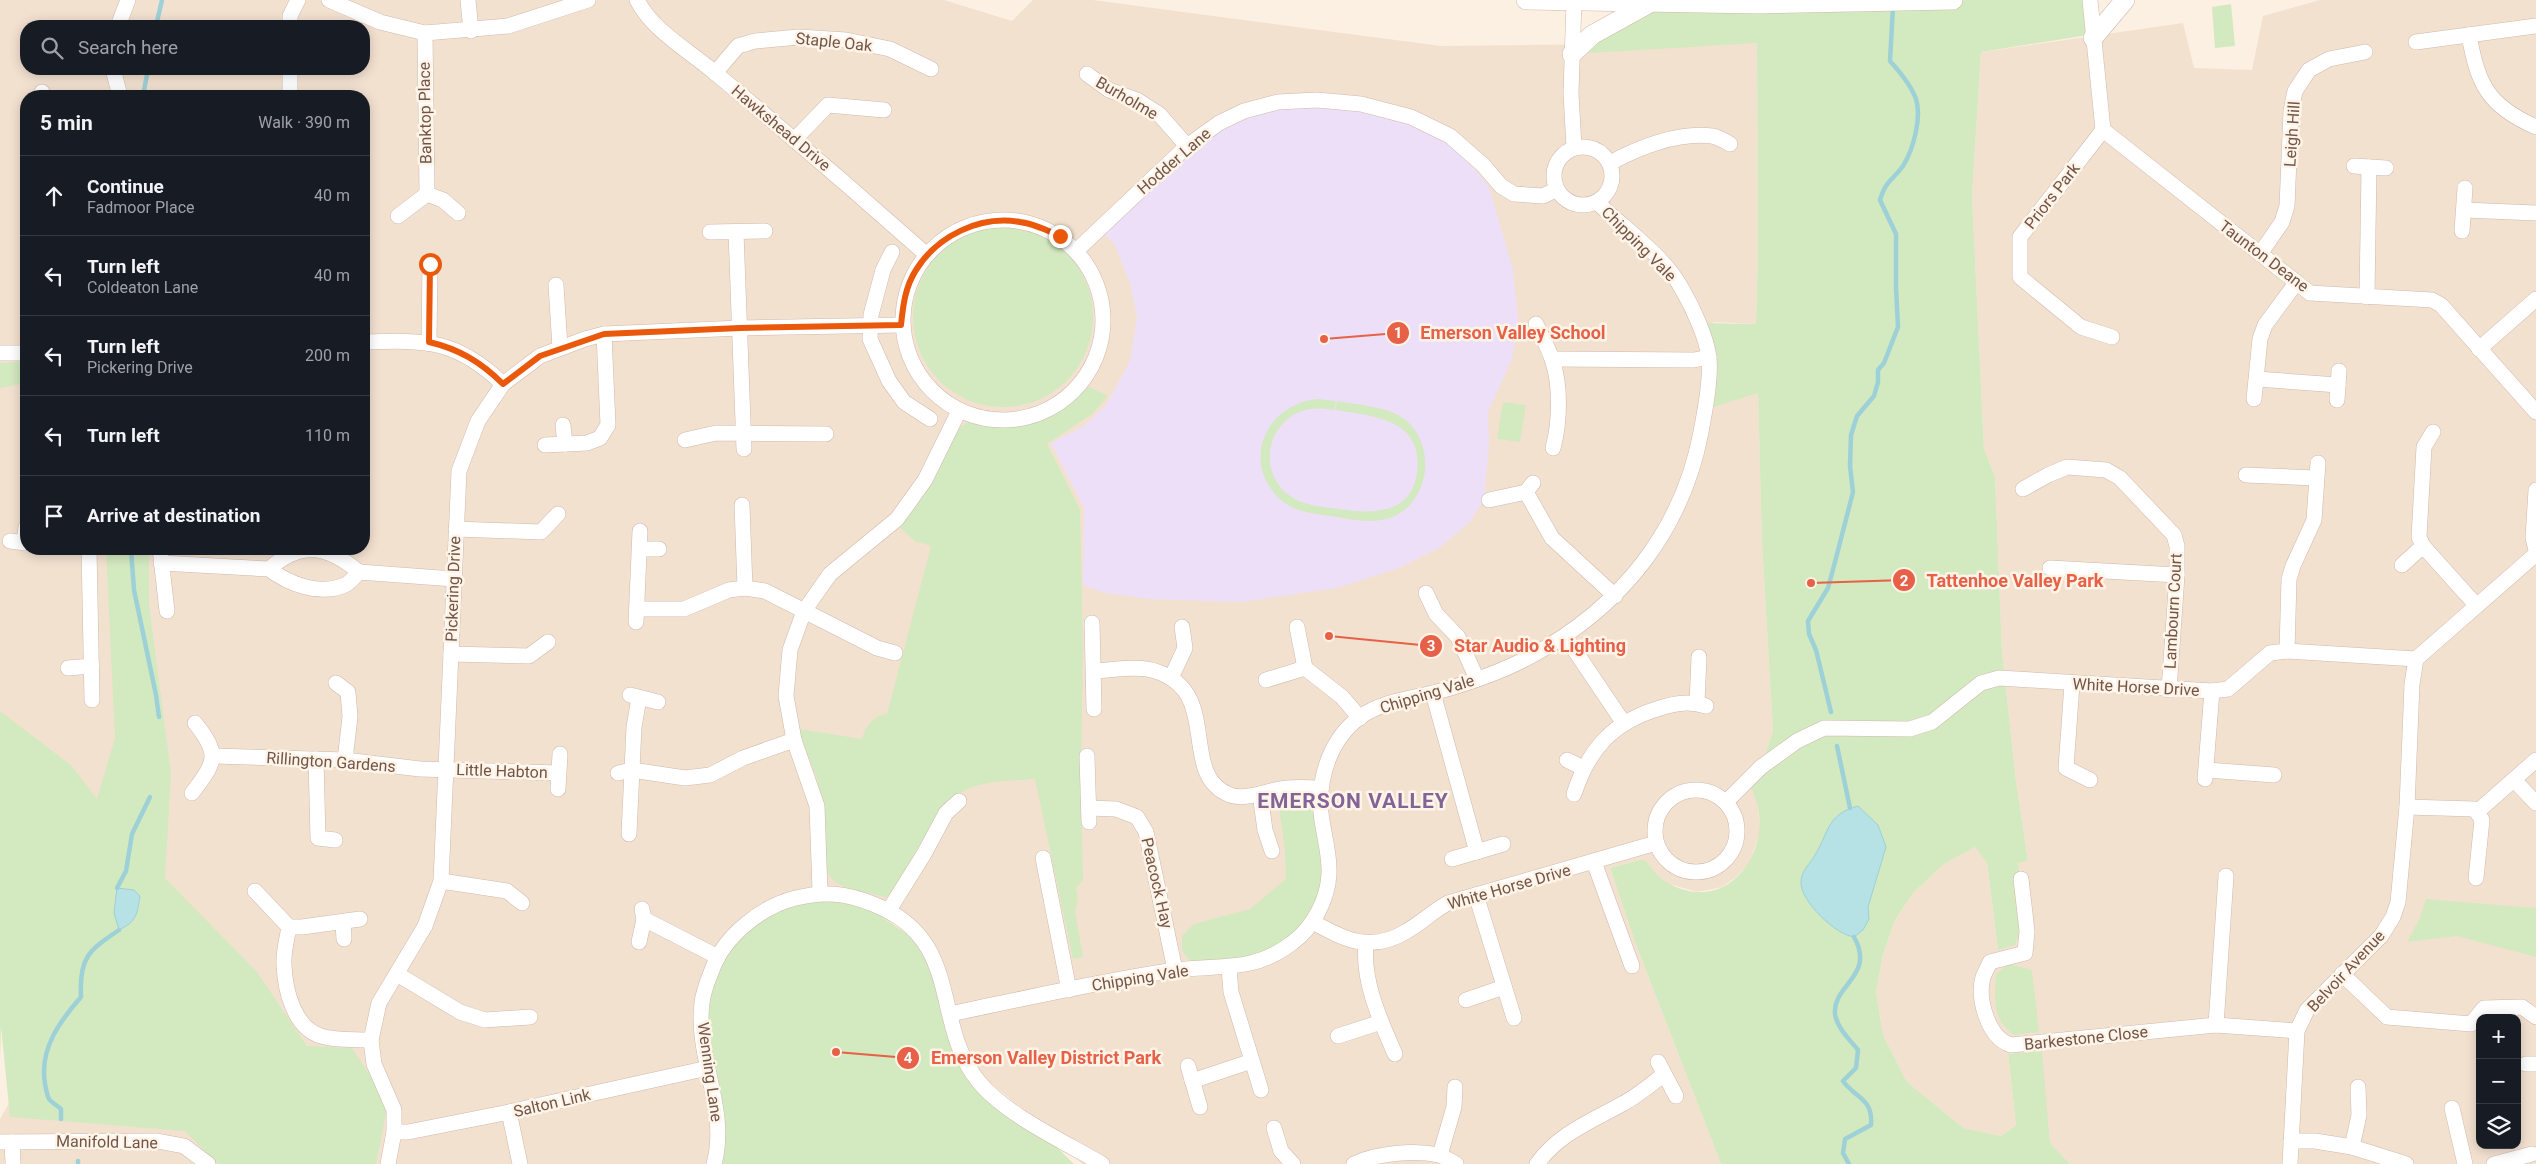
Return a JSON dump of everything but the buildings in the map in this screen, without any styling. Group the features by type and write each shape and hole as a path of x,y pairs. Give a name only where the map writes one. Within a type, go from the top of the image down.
{"street":[{"path":"120,20 128,0"},
{"path":"290,20 298,0"},
{"path":"329,0 380,22 425,33 471,31 508,26 588,0"},
{"path":"468,0 471,31"},
{"name":"Hawkshead Drive","path":"637,0 642,9 666,35 716,73 927,255"},
{"path":"1526,0 1649,4 1944,1"},
{"path":"2090,0 2103,130"},
{"path":"2093,38 2111,13 2125,0"},
{"path":"1574,1 1571,93 1574,148"},
{"path":"1572,54 1592,36 1649,4"},
{"path":"2416,42 2536,26"},
{"name":"Banktop Place","path":"425,33 427,194"},
{"path":"2469,35 2475,68 2485,90 2501,109 2536,127"},
{"name":"Staple Oak","path":"716,73 738,46 755,41 799,37 846,40 890,49 931,69"},
{"name":"Leigh Hill","path":"2260,254 2282,222 2287,206 2291,111 2295,91 2310,70 2329,59 2365,52"},
{"name":"Burholme","path":"1087,74 1108,90 1137,100 1159,114 1187,146"},
{"path":"115,75 118,90"},
{"path":"290,75 290,90"},
{"name":"Hodder Lane","path":"1076,250 1187,146 1219,122 1244,111 1278,102 1318,100 1361,104 1411,117 1450,136 1483,165 1501,186 1514,194 1544,196 1557,189"},
{"path":"794,140 828,105 884,110"},
{"name":"Taunton Deane","path":"2103,130 2310,293 2432,300 2441,305 2536,412"},
{"name":"Priors Park","path":"2103,130 2020,237 2020,277 2081,327 2112,337"},
{"path":"1610,163 1654,144 1684,137 1713,136 1730,144"},
{"path":"1591,147 1605,156 1610,163 1613,172 1610,190 1597,202 1579,205 1563,197 1557,189 1554,173 1556,165 1567,152 1574,148 1591,147"},
{"path":"2367,297 2362,167 2386,168"},
{"path":"2462,231 2464,188"},
{"path":"398,216 427,194 443,200 458,213"},
{"name":"Chipping Vale","path":"950,1014 1176,970 1229,968 1252,964 1268,958 1293,943 1313,922 1324,896 1329,875 1328,852 1321,814 1321,788 1329,756 1341,736 1360,718 1389,702 1433,693 1477,679 1527,658 1566,636 1615,596 1649,556 1674,514 1694,467 1705,410 1709,358 1698,323 1682,287 1651,252 1597,202"},
{"path":"2464,210 2536,214"},
{"path":"1002,220 1021,222 1039,227 1060,236 1076,250 1087,264 1103,304 1103,329 1097,355 1087,375 1068,396 1041,413 1011,421 976,418 959,411 936,397 917,374 905,348 901,325 904,297 915,271 927,255 959,231 981,223 1002,220"},
{"path":"710,232 765,231"},
{"path":"736,232 744,449"},
{"path":"892,252 883,270 870,339 889,381 904,402 930,420"},
{"path":"429,342 430,263"},
{"path":"2254,399 2262,332 2296,283"},
{"path":"556,284 560,348"},
{"path":"2479,349 2536,299"},
{"path":"1536,324 1552,359 1558,411 1552,440"},
{"name":"Pickering Drive","path":"388,1164 394,1132 394,1110 374,1064 371,1040 379,1003 425,926 441,881 459,471 478,421 503,384 540,356 604,334 740,328 901,325"},
{"path":"545,445 587,443 600,438 608,425 604,334"},
{"path":"370,342 429,342 454,348 490,371 503,384"},
{"path":"0,353 20,353"},
{"path":"1552,359 1694,360 1709,358"},
{"path":"2257,380 2338,385"},
{"path":"959,411 926,480 897,519 830,574 804,611 790,650 786,696 794,740 817,806 820,892 852,896 889,910 911,937 933,955 945,990 960,1052 979,1082 1014,1110 1102,1164"},
{"path":"563,425 564,444"},
{"path":"2433,432 2424,447 2419,537 2423,546 2476,605"},
{"path":"686,440 716,433 826,434"},
{"path":"2287,651 2290,579 2293,566 2314,520 2318,463"},
{"name":"Lambourn Court","path":"2023,489 2067,467 2106,470 2120,478 2174,535 2177,546 2177,575 2169,690"},
{"path":"2246,475 2316,478"},
{"path":"1489,500 1529,488 1552,538 1615,596"},
{"path":"2536,490 2533,538 2536,550"},
{"path":"742,504 735,529 745,588"},
{"path":"456,529 541,532 558,514"},
{"path":"640,532 637,616 684,609 730,590 745,588 765,591 804,611 875,653 896,653"},
{"path":"2402,565 2423,546"},
{"path":"640,549 658,549"},
{"path":"2416,659 2536,554"},
{"path":"88,555 92,700"},
{"path":"269,569 287,555"},
{"path":"335,555 359,572 454,579"},
{"path":"167,611 160,556 269,569 282,579 302,587 324,589 346,585 359,572"},
{"path":"2050,568 2177,575"},
{"path":"1426,593 1436,614 1458,637 1477,679"},
{"path":"1092,623 1094,709"},
{"path":"1171,678 1185,648 1182,627"},
{"path":"1296,627 1305,668 1342,697 1360,718"},
{"path":"1566,636 1623,722"},
{"path":"451,654 529,656 548,642"},
{"name":"White Horse Drive","path":"1726,802 1762,767 1797,741 1824,728 1910,729 1932,722 1981,683 1999,678 2169,690 2212,691 2228,689 2270,653 2287,651 2416,659"},
{"path":"1574,794 1582,768 1600,744 1623,722 1677,703 1701,704 1699,657"},
{"name":"Belvoir Avenue","path":"2290,1164 2298,1031 2307,1010 2381,936 2393,917 2400,885 2408,808 2412,684 2416,659"},
{"path":"68,668 92,666"},
{"path":"1266,680 1305,668"},
{"path":"1094,671 1142,669 1158,672 1171,678 1185,690 1195,709 1202,764 1213,783 1231,796 1260,794 1286,788 1321,788"},
{"path":"336,683 348,692 350,717 345,760"},
{"path":"2072,684 2066,768 2090,780"},
{"path":"2212,691 2206,775 2274,775"},
{"path":"1433,693 1477,852"},
{"path":"630,834 625,771 634,727 635,697 658,702"},
{"path":"192,793 210,769 214,756 209,739 195,723"},
{"path":"625,771 685,778 710,775 743,758 794,740"},
{"name":"Little Habton","path":"558,789 557,773 560,754"},
{"name":"Rillington Gardens","path":"214,756 345,760 420,769 447,769"},
{"name":"Peacock Hay","path":"1088,756 1089,815 1116,809 1137,817 1146,832 1176,970"},
{"path":"316,759 318,838 335,840"},
{"path":"1567,760 1582,768"},
{"path":"2477,812 2536,760"},
{"name":"Little Habton","path":"447,769 557,773"},
{"path":"2514,780 2536,803"},
{"path":"1688,790 1702,790 1715,794 1726,802 1733,813 1737,826 1736,840 1731,852 1716,866 1697,872 1684,870 1672,864 1662,855 1656,843 1654,829 1657,815 1664,804 1675,795 1688,790"},
{"path":"1260,794 1265,830 1272,851"},
{"path":"889,910 924,854 946,813 959,801"},
{"path":"2408,808 2474,809 2477,812 2482,820 2476,878"},
{"name":"White Horse Drive","path":"1313,922 1344,939 1366,943 1386,940 1406,932 1434,910 1448,903 1656,843"},
{"path":"1452,859 1502,844"},
{"path":"1043,858 1041,887 1070,990"},
{"path":"1594,862 1615,942 1632,966"},
{"path":"2216,1025 2226,876"},
{"name":"Barkestone Close","path":"2021,879 2027,930 2025,953 1990,962 1983,977 1983,1001 1991,1028 2004,1043 2011,1045 2216,1025 2298,1031"},
{"path":"441,881 507,891 522,903"},
{"name":"Wenning Lane","path":"714,1164 718,1148 717,1118 703,1045 702,1002 712,968 733,936 757,916 788,900 820,892"},
{"path":"1476,895 1514,1018"},
{"path":"256,898 289,927 360,920"},
{"path":"639,942 643,914 718,957"},
{"path":"343,923 344,939"},
{"path":"289,927 283,964 287,990 294,1012 307,1029 321,1036 371,1040"},
{"path":"1366,943 1365,969 1381,1022 1395,1054"},
{"path":"1229,968 1231,992 1261,1090"},
{"path":"397,974 486,1027 530,1017"},
{"path":"2342,974 2387,1017 2471,1024 2484,1008 2522,1007 2536,1018"},
{"path":"1466,1000 1504,987"},
{"path":"1338,1036 1381,1022"},
{"path":"1192,1081 1252,1061"},
{"path":"1188,1066 1200,1107"},
{"name":"Salton Link","path":"394,1132 408,1132 509,1112 708,1068"},
{"path":"1537,1164 1545,1152 1563,1136 1624,1103 1660,1069 1676,1096"},
{"path":"2358,1086 2360,1114 2358,1154"},
{"path":"1440,1156 1461,1107 1455,1087"},
{"path":"2452,1108 2465,1164"},
{"path":"509,1112 520,1164"},
{"path":"1274,1128 1281,1150 1293,1164"},
{"name":"Manifold Lane","path":"6,1142 157,1141 184,1146 208,1164"},
{"path":"2291,1141 2315,1142 2358,1154 2406,1164"},
{"path":"6,1142 13,1164"},
{"path":"2494,1164 2532,1154"},
{"path":"1354,1164 1363,1160 1440,1156 1456,1164"}],"shaded area":[{"path":"0,0 944,0 1012,21 1033,0 1093,0 1441,46 1757,42 1758,248 1756,324 1713,322 1706,410 1758,392 1762,544 1773,731 1761,767 1747,781 1757,795 1760,832 1749,864 1735,878 1722,887 1697,892 1669,884 1657,876 1644,859 1610,868 1635,942 1721,1164 1082,1164 1059,1138 989,1082 945,1021 945,990 889,910 788,900 712,968 714,1164 0,1164 0,1119 11,1100 0,959"},
{"path":"2320,0 2536,0 2536,1164 2070,1164 2050,1143 2041,1051 2008,1055 2016,1125 2001,1136 1962,1128 1907,1082 1883,1035 1876,992 1883,954 1895,920 1913,893 1944,864 1975,847 1987,863 1998,950 2021,879 2018,862 2028,861 2016,781 2002,652 1995,476 1984,449 1972,195 1981,52 2183,23 2194,68 2252,70 2263,16"},
{"path":"1335,104 1414,125 1447,144 1469,162 1489,187 1513,270 1518,319 1512,359 1488,412 1489,446 1484,499 1470,522 1439,548 1399,568 1337,588 1241,602 1149,599 1105,593 1083,585 1084,508 1051,443 1084,426 1106,405 1130,361 1137,318 1131,286 1114,243 1102,233 1195,147 1238,117 1287,106"}],"green space":[{"path":"1526,0 2090,0 2088,35 1981,52 1972,195 1984,449 1995,476 2002,652 2016,781 2028,861 2018,863 2022,894 2021,926 2015,945 1998,950 1987,863 1975,847 1944,864 1913,893 1895,920 1883,954 1876,992 1883,1035 1907,1082 1963,1128 2001,1136 2016,1125 2008,1054 2042,1051 2050,1143 2070,1164 1721,1164 1635,942 1610,868 1644,859 1668,883 1692,892 1713,891 1731,882 1746,867 1755,848 1759,826 1757,803 1747,781 1761,767 1773,731 1762,544 1758,393 1705,410 1709,357 1698,323 1756,324 1758,248 1757,43 1572,54 1648,4"},
{"path":"2231,4 2235,46 2215,48 2212,7"},
{"path":"994,227 1012,227 1038,233 1067,253 1087,282 1092,299 1092,335 1087,352 1067,381 1038,401 1021,406 994,407 977,404 960,397 933,374 923,360 916,343 913,326 913,308 916,291 923,274 946,247 960,237 977,230"},
{"path":"20,361 20,384 0,388 0,363"},
{"path":"1085,385 1108,396 1092,414 1047,444 1080,509 1083,646 1081,772 1083,880 1076,888 1078,900 1075,911 1083,957 1073,959 1035,779 987,783 968,789 951,800 932,825 891,896 885,897 844,887 831,878 827,872 821,800 816,776 799,729 862,739 866,729 874,719 887,714 931,546 915,541 898,526 930,469 959,429 972,421 1013,425 1033,421 1062,406"},
{"path":"1317,399 1336,401 1334,410 1319,408 1304,410 1285,421 1274,436 1270,456 1271,466 1279,485 1295,499 1322,507 1352,511 1377,511 1399,504 1407,497 1414,486 1417,472 1417,454 1412,441 1404,431 1393,423 1379,418 1335,410 1337,401 1380,408 1403,418 1414,429 1422,443 1425,458 1424,474 1420,489 1412,502 1401,513 1386,519 1368,521 1307,512 1286,504 1268,484 1262,468 1261,452 1264,437 1272,423 1284,412 1299,403"},
{"path":"1503,402 1526,405 1520,442 1497,439"},
{"path":"106,555 149,555 149,604 171,774 165,878 257,972 307,1046 352,1048 388,1103 376,1164 217,1164 185,1131 10,1117 1,1026 0,1061 0,711 72,766 97,799 115,738"},
{"path":"1291,797 1306,797 1313,802 1323,847 1325,862 1321,892 1308,920 1286,942 1260,956 1192,963 1182,951 1182,936 1194,924 1250,909 1286,879 1285,850 1278,801"},
{"path":"852,896 924,946 945,1021 989,1082 1074,1164 710,1164 718,1135 702,1002 737,938 788,900"},
{"path":"2426,899 2536,908 2536,957 2457,936 2407,942 2420,918"},
{"path":"2009,964 2032,970 2039,1032 2014,1035 2001,1022 1995,1000 1996,974"}],"water":[{"path":"1858,806 1878,825 1886,847 1868,907 1869,919 1863,930 1854,937 1838,930 1820,916 1802,890 1801,878 1834,819 1848,809"},
{"path":"117,888 134,890 140,896 135,917 129,924 119,930 114,913"}],"waterway":[{"path":"157,20 162,0"},
{"path":"1831,712 1816,650 1809,634 1808,621 1828,588 1853,492 1850,466 1851,435 1857,416 1874,396 1878,382 1878,370 1884,363 1898,327 1896,234 1880,200 1887,184 1907,159 1913,143 1918,115 1914,94 1905,79 1890,61 1893,7"},
{"path":"144,90 147,75"},
{"path":"131,555 134,590 159,717"},
{"path":"1837,746 1850,808"},
{"path":"117,888 126,871 132,834 150,797"},
{"path":"61,1119 61,1109 49,1099 45,1084 44,1071 48,1047 59,1026 81,997 82,973 88,957 93,950 119,930"},
{"path":"1849,1164 1843,1153 1845,1139 1871,1125 1871,1116 1866,1104 1843,1081 1856,1068 1858,1050 1841,1029 1835,1014 1836,1004 1840,995 1857,971 1860,961 1859,950 1854,937"}],"place":[{"name":"Emerson Valley School","path":"1324,339"},
{"name":"Tattenhoe Valley Park","path":"1811,583"},
{"name":"Star Audio & Lighting","path":"1329,636"},
{"name":"Emerson Valley District Park","path":"836,1052"}],"district":[{"name":"EMERSON VALLEY","path":"1353,801"}],"route":[{"path":"430,264 429,342 454,348 490,371 503,384 540,356 604,334 740,328 901,325 904,297 915,271 927,255 943,241 959,231 981,223 1002,220 1021,222 1060,236"}]}
